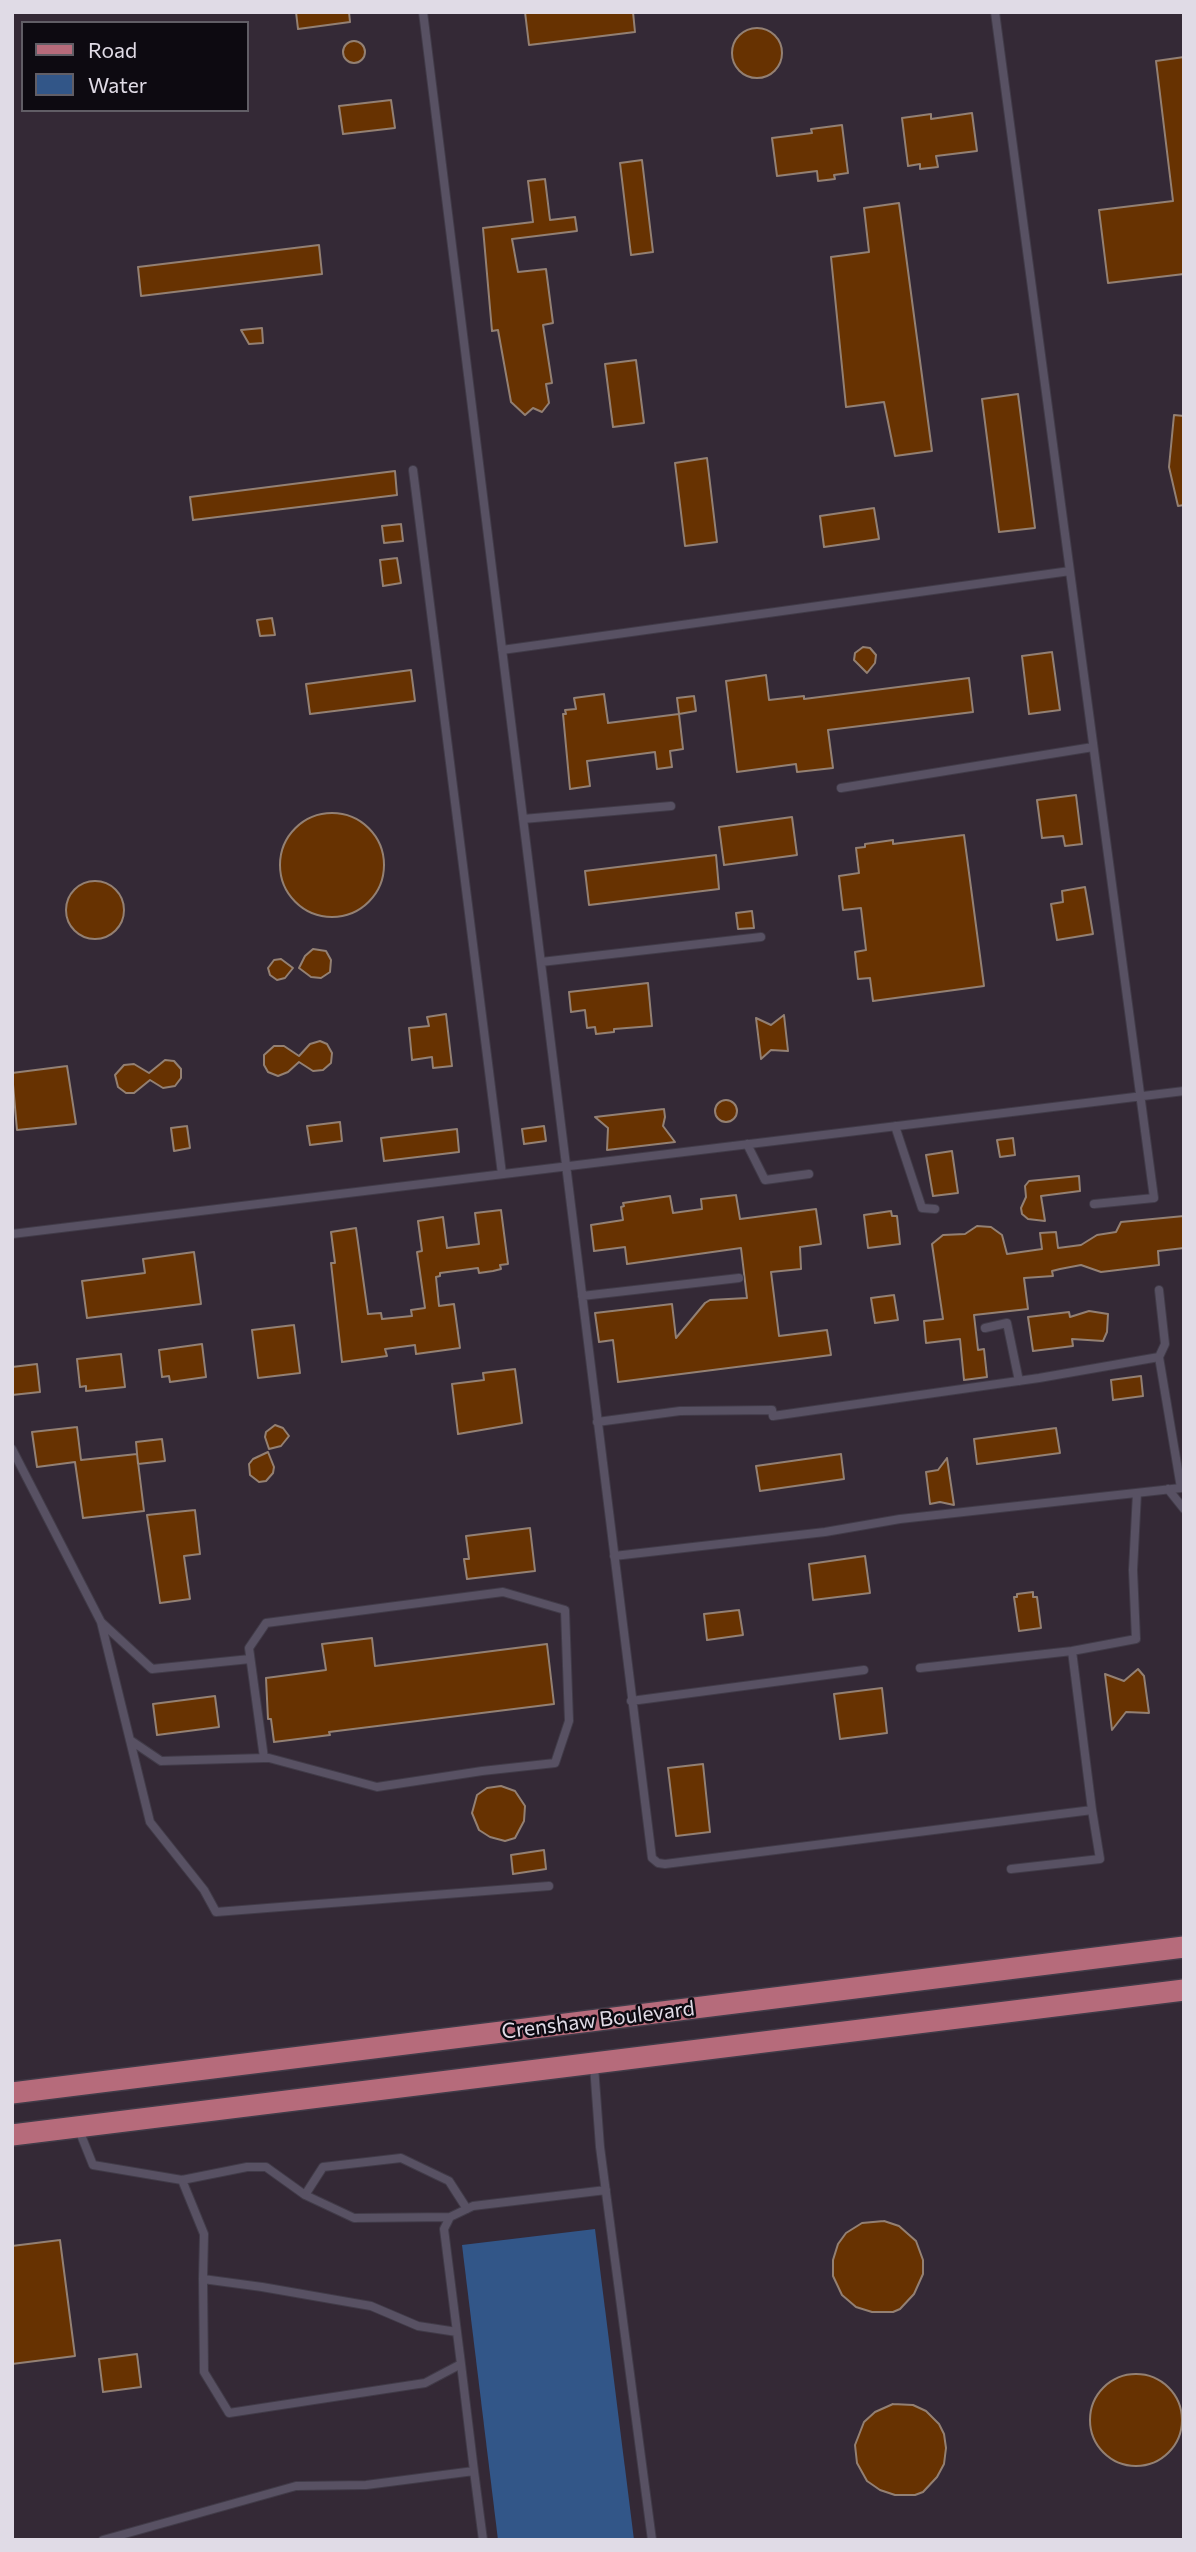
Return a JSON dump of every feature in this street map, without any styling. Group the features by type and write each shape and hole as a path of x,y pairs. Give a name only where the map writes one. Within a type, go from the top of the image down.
{"main road":[{"name":"Crenshaw Boulevard","path":"12,2094 1180,1947"},
{"name":"Crenshaw Boulevard","path":"12,2135 1181,1990"}],"lane":[{"path":"423,12 649,1850 658,1863 678,1862 1092,1810"},
{"path":"995,12 1154,1198 1094,1204"},
{"path":"413,470 502,1174"},
{"path":"502,650 1070,572"},
{"path":"841,788 1093,747"},
{"path":"523,819 671,806"},
{"path":"541,962 761,937"},
{"path":"12,1234 1184,1091"},
{"path":"895,1126 922,1208 935,1209"},
{"path":"747,1144 765,1180 809,1174"},
{"path":"582,1296 740,1278"},
{"path":"614,1556 825,1532 901,1519 1181,1488 1159,1357 1165,1344 1159,1290"},
{"path":"985,1328 1007,1322 1018,1381"},
{"path":"597,1422 680,1411 772,1410 773,1416 1018,1381 1159,1357"},
{"path":"12,1449 101,1622 150,1822 204,1890 216,1912 549,1886"},
{"path":"1168,1489 1184,1509"},
{"path":"920,1668 1072,1651 1136,1639 1133,1570 1137,1493"},
{"path":"130,1740 160,1761 264,1758 377,1787 555,1763 569,1721 565,1610 503,1592 266,1623 248,1648 264,1758"},
{"path":"101,1622 152,1669 250,1659"},
{"path":"1011,1869 1100,1858 1072,1651"},
{"path":"631,1701 864,1670"},
{"path":"594,2063 606,2190 652,2540"},
{"path":"78,2127 93,2165 182,2180 247,2167 266,2167 305,2195 354,2217 450,2217 467,2209 606,2190"},
{"path":"305,2195 323,2167 401,2158 449,2181 467,2209"},
{"path":"182,2180 204,2234 204,2372 229,2413 425,2383 461,2364"},
{"path":"450,2217 444,2229 483,2540"},
{"path":"203,2279 371,2306 418,2326 457,2332"},
{"path":"103,2540 296,2486 366,2485 474,2471"}],"shaded area":[{"path":"12,12 1184,12 1184,2540 12,2540"}],"water":[{"path":"595,2229 634,2540 498,2540 462,2245"}],"building":[{"path":"296,12 349,12 350,22 298,29"},
{"path":"525,12 633,12 635,32 529,45"},
{"path":"757,28 775,35 782,53 775,71 757,78 739,71 732,53 739,35"},
{"path":"354,41 362,44 365,52 362,60 354,63 346,60 343,52 346,44"},
{"path":"1184,57 1184,274 1108,283 1099,210 1173,201 1156,61"},
{"path":"391,100 395,128 343,134 339,106"},
{"path":"972,113 977,151 936,156 938,167 920,169 920,164 908,166 902,118 931,114 931,119"},
{"path":"842,125 848,173 834,175 835,179 818,181 817,171 777,176 772,138 812,133 811,129"},
{"path":"642,160 653,252 631,255 620,163"},
{"path":"545,179 550,220 575,217 577,231 512,239 518,272 546,269 553,323 543,325 552,383 546,384 549,403 542,412 533,408 525,415 511,402 498,330 492,331 483,228 533,222 528,181"},
{"path":"899,203 932,451 895,456 884,402 846,407 831,257 869,252 864,208"},
{"path":"319,245 322,274 141,296 138,267"},
{"path":"262,328 263,343 249,344 241,330"},
{"path":"636,360 644,423 613,427 605,364"},
{"path":"1018,394 1035,528 999,532 982,399"},
{"path":"1174,415 1184,416 1184,505 1178,506 1169,467"},
{"path":"707,458 717,542 685,546 675,463"},
{"path":"395,471 397,495 193,520 190,497"},
{"path":"874,508 879,539 824,547 820,516"},
{"path":"401,524 403,541 384,543 382,526"},
{"path":"397,558 401,583 383,586 380,560"},
{"path":"272,618 275,635 260,636 257,620"},
{"path":"863,647 870,648 876,655 875,663 867,673 854,660 855,653"},
{"path":"1052,652 1060,710 1029,714 1022,656"},
{"path":"411,670 415,701 310,714 306,684"},
{"path":"766,675 769,700 804,696 804,699 969,678 973,712 828,730 833,768 797,772 796,764 737,772 726,681"},
{"path":"604,694 608,723 679,714 683,749 670,751 672,767 657,769 655,752 587,761 590,786 570,789 563,714 566,714 565,710 576,709 574,698"},
{"path":"694,696 696,711 679,714 677,698"},
{"path":"1076,795 1082,844 1065,846 1063,836 1042,838 1037,800"},
{"path":"332,813 352,817 369,828 380,845 384,865 380,885 369,902 352,913 332,917 312,913 295,902 284,885 280,865 284,845 295,828 312,817"},
{"path":"792,817 797,855 724,865 719,827"},
{"path":"964,835 984,986 873,1001 870,978 858,979 855,952 866,950 861,908 843,910 839,876 859,873 856,848 865,847 865,844 893,840 893,844"},
{"path":"716,855 719,889 589,905 585,871"},
{"path":"89,881 101,881 116,889 124,904 124,916 116,931 101,939 89,939 74,931 66,916 66,904 74,889"},
{"path":"1085,887 1093,934 1057,940 1051,904 1063,902 1062,891"},
{"path":"752,911 754,928 738,929 736,913"},
{"path":"313,949 326,951 331,960 330,972 321,978 311,977 299,968 305,956"},
{"path":"281,959 293,968 285,978 277,980 270,975 268,968 274,960"},
{"path":"648,983 652,1026 614,1029 614,1032 596,1034 595,1027 587,1028 585,1010 571,1012 569,992"},
{"path":"446,1014 452,1066 433,1068 432,1057 412,1060 409,1028 429,1026 427,1017"},
{"path":"784,1015 788,1051 771,1050 761,1059 756,1018 771,1025"},
{"path":"320,1041 327,1044 332,1053 331,1063 323,1070 313,1071 299,1062 288,1072 278,1076 268,1072 264,1065 264,1055 274,1046 284,1046 299,1056 310,1044"},
{"path":"165,1060 174,1061 181,1069 181,1078 175,1086 163,1088 150,1080 134,1093 126,1093 118,1087 115,1075 124,1065 134,1064 149,1073"},
{"path":"67,1066 76,1124 17,1130 12,1073"},
{"path":"726,1100 734,1103 737,1111 734,1119 726,1122 718,1119 715,1111 718,1103"},
{"path":"664,1109 663,1126 675,1142 607,1150 608,1128 595,1117"},
{"path":"340,1122 342,1141 310,1145 307,1126"},
{"path":"187,1126 190,1148 174,1151 171,1128"},
{"path":"544,1126 546,1141 524,1144 522,1129"},
{"path":"457,1129 459,1152 384,1161 381,1138"},
{"path":"1013,1138 1015,1155 1000,1157 997,1140"},
{"path":"952,1151 958,1193 933,1196 926,1155"},
{"path":"1079,1176 1080,1191 1041,1196 1045,1221 1028,1219 1022,1214 1021,1208 1026,1197 1025,1186 1029,1181"},
{"path":"736,1195 740,1219 816,1209 821,1244 800,1247 801,1269 771,1272 779,1336 827,1330 831,1355 618,1382 613,1340 599,1342 595,1313 672,1304 676,1338 710,1300 747,1298 741,1248 627,1264 625,1247 594,1251 591,1225 623,1220 623,1203 670,1196 673,1213 702,1209 701,1199"},
{"path":"501,1210 508,1264 500,1265 501,1269 493,1271 479,1273 478,1268 440,1273 440,1276 436,1277 439,1306 454,1304 460,1348 416,1354 415,1345 385,1349 387,1356 342,1362 331,1263 335,1263 331,1232 356,1228 368,1314 381,1313 382,1319 412,1316 411,1310 425,1308 417,1252 422,1251 418,1221 443,1217 447,1248 479,1244 475,1213"},
{"path":"891,1211 892,1216 897,1216 900,1244 868,1248 864,1215"},
{"path":"1184,1216 1184,1248 1158,1251 1159,1265 1101,1272 1081,1265 1052,1271 1053,1276 1024,1278 1028,1309 974,1315 978,1350 984,1349 987,1377 964,1380 960,1339 926,1343 924,1321 943,1319 932,1244 943,1235 965,1234 977,1226 991,1227 1002,1235 1007,1254 1042,1249 1040,1233 1056,1232 1058,1248 1081,1245 1097,1235 1116,1232 1121,1222"},
{"path":"194,1252 201,1304 87,1318 82,1281 145,1273 143,1259"},
{"path":"894,1295 898,1320 875,1323 871,1298"},
{"path":"1089,1311 1108,1314 1107,1332 1103,1341 1072,1339 1073,1346 1033,1351 1028,1317 1069,1312 1070,1317"},
{"path":"294,1325 300,1373 258,1378 252,1330"},
{"path":"202,1344 206,1377 170,1382 169,1376 162,1377 159,1350"},
{"path":"121,1354 125,1387 86,1391 86,1386 80,1387 77,1359"},
{"path":"37,1364 40,1392 12,1395 12,1367"},
{"path":"515,1369 522,1423 458,1434 452,1384 484,1380 483,1373"},
{"path":"1141,1376 1143,1396 1113,1400 1111,1380"},
{"path":"275,1425 283,1428 289,1436 281,1446 269,1449 266,1432"},
{"path":"77,1427 81,1460 137,1454 144,1511 83,1518 75,1462 37,1467 32,1432"},
{"path":"1056,1428 1060,1453 977,1464 974,1439"},
{"path":"162,1439 165,1461 138,1464 136,1442"},
{"path":"268,1452 274,1467 273,1473 266,1481 259,1482 250,1475 249,1464"},
{"path":"841,1454 844,1479 760,1491 756,1466"},
{"path":"947,1458 954,1505 940,1502 930,1504 926,1472 938,1470"},
{"path":"195,1510 200,1554 184,1556 190,1599 160,1603 147,1515"},
{"path":"530,1528 535,1571 467,1579 464,1559 469,1559 466,1536"},
{"path":"865,1556 870,1593 813,1600 809,1564"},
{"path":"1033,1592 1033,1597 1037,1597 1041,1628 1019,1631 1014,1597 1017,1597 1017,1594"},
{"path":"739,1610 743,1635 707,1640 704,1614"},
{"path":"372,1638 375,1666 547,1644 554,1704 329,1732 330,1735 274,1742 271,1719 268,1719 266,1678 326,1670 322,1644"},
{"path":"1138,1669 1144,1676 1149,1713 1126,1712 1112,1730 1105,1674 1124,1681"},
{"path":"882,1688 887,1733 840,1739 834,1694"},
{"path":"215,1696 219,1727 157,1735 153,1704"},
{"path":"703,1764 710,1832 676,1836 668,1768"},
{"path":"501,1786 515,1791 525,1806 524,1821 515,1838 505,1841 490,1837 479,1830 472,1813 477,1795 487,1788"},
{"path":"544,1850 546,1869 513,1874 511,1855"},
{"path":"884,2221 899,2226 916,2241 923,2260 923,2274 914,2294 900,2309 893,2312 872,2312 856,2307 842,2295 833,2276 833,2260 838,2244 846,2233 862,2223"},
{"path":"60,2240 75,2356 12,2364 12,2246"},
{"path":"137,2354 141,2387 103,2392 99,2359"},
{"path":"1136,2374 1154,2378 1168,2388 1178,2402 1182,2420 1178,2438 1168,2452 1154,2462 1136,2466 1118,2462 1104,2452 1094,2438 1090,2420 1094,2402 1104,2388 1118,2378"},
{"path":"893,2404 913,2405 926,2411 939,2424 944,2434 944,2464 937,2477 923,2492 915,2495 895,2495 880,2490 867,2481 857,2463 855,2445 864,2422 875,2412"}]}
